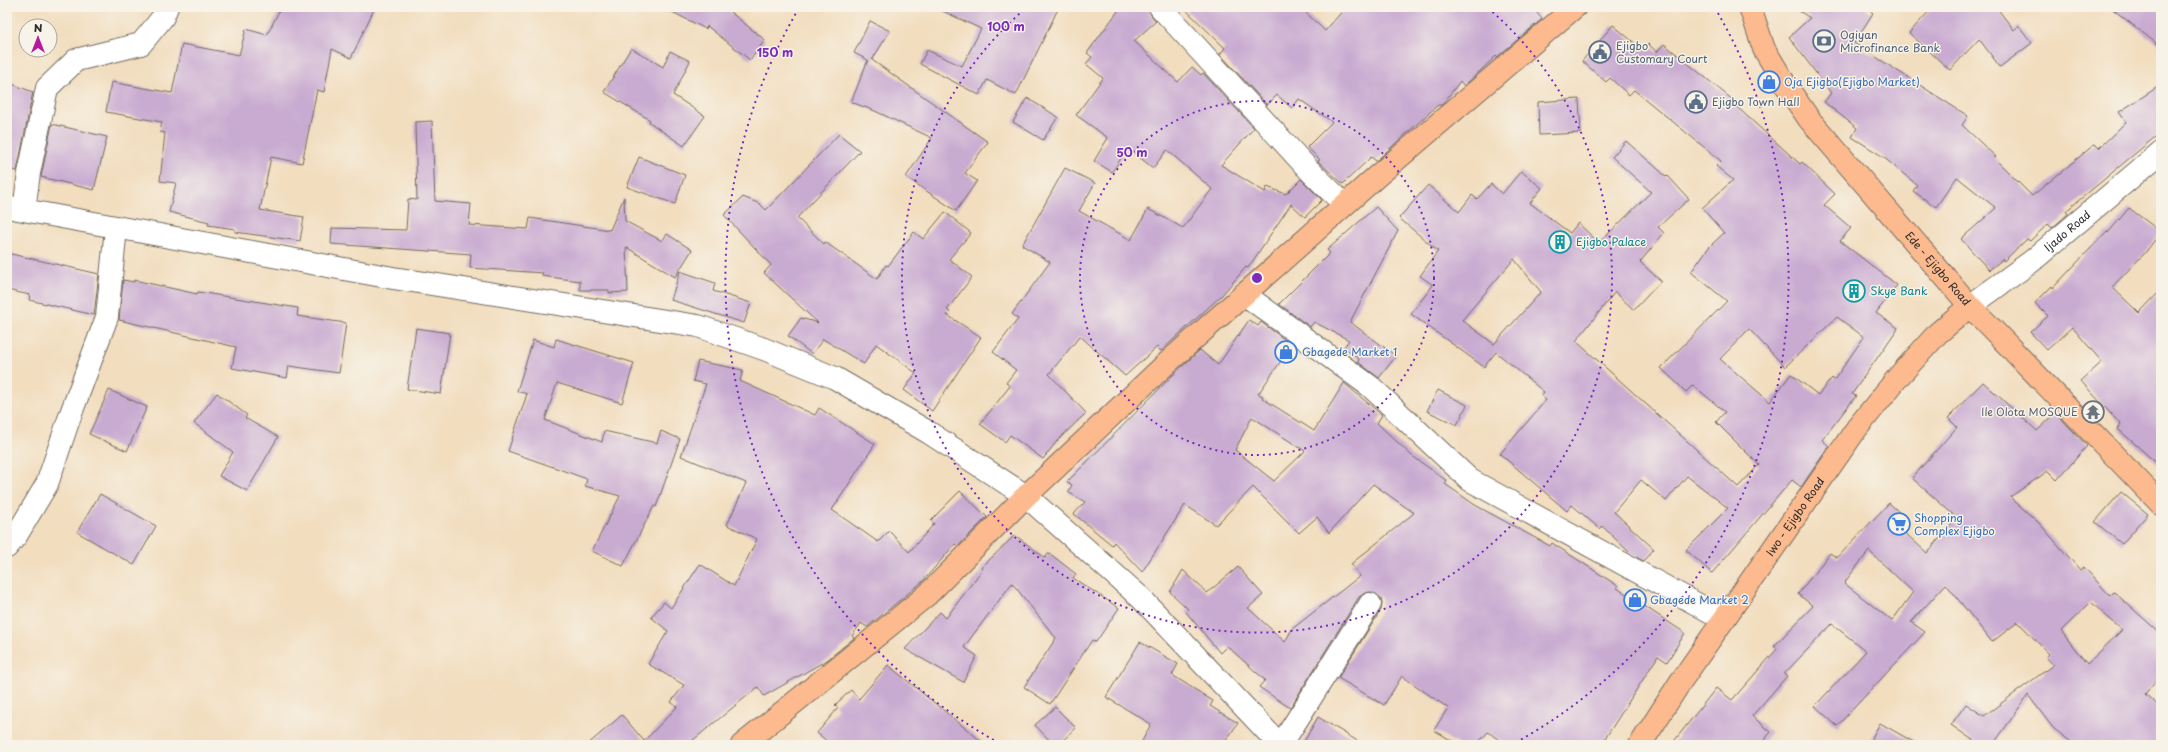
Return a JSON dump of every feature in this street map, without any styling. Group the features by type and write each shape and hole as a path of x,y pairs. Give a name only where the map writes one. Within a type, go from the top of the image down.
{"main road":[{"path":"742,745 927,595 1026,496 1167,363 1344,204 1575,7"},
{"name":"Ede - Ejigbo Road","path":"1750,7 1764,49 1785,84 1809,118 1970,306 2161,504"},
{"name":"Iwo - Ejigbo Road","path":"1640,745 1724,619 1857,428 1899,376 1938,333 1970,306"}],"street":[{"path":"167,7 163,17 141,44 76,60 47,88 29,173 16,208 116,228 353,269 393,278 698,326 764,348 834,378 928,432 1026,496 1140,598 1280,745 1370,604"},
{"path":"1160,7 1311,172 1344,204"},
{"name":"Ijado Road","path":"1970,306 2032,261 2161,152"},
{"path":"7,547 16,536 47,484 70,416 107,317 116,228"},
{"path":"1244,294 1366,383 1470,480 1724,619"}],"building":[{"path":"281,7 375,7 351,58 332,49 324,92 317,90 302,163 271,157 260,210 304,217 300,241 235,232 235,229 208,225 209,222 169,212 176,183 160,181 165,133 160,132 162,122 106,112 111,82 172,93 182,44 239,55 246,29 267,35"},
{"path":"662,7 724,7 765,40 750,60 707,26 706,29"},
{"path":"934,7 1059,7 1016,95 987,80 979,95 920,64 927,50 962,66 981,29"},
{"path":"1121,7 1148,7 1151,15 1156,21 1134,41 1178,82 1192,67 1201,75 1203,73 1254,128 1221,165 1265,192 1267,187 1286,194 1301,179 1322,200 1305,217 1291,204 1248,268 1246,267 1222,295 1161,351 1157,347 1125,376 1080,336 1049,374 1086,413 1057,441 1043,459 1010,435 1005,442 980,424 1010,386 1006,383 1016,370 993,352 1018,319 1012,314 1050,262 1022,245 1065,168 1095,183 1079,211 1131,240 1148,209 1183,228 1212,189 1167,150 1153,168 1128,148 1112,172 1094,161 1108,138 1076,115 1103,78 1086,64 1092,57 1087,53"},
{"path":"1183,7 1300,7 1325,31 1346,7 1532,7 1542,19 1497,57 1496,56 1464,86 1460,81 1442,105 1438,105 1376,161 1371,157 1343,184 1318,161 1320,160 1307,147 1332,122 1299,99 1292,108 1277,95 1267,105 1220,54 1225,48"},
{"path":"1793,7 1864,7 1873,13 1854,43 1968,116 1962,125 1996,157 1994,158 2032,196 2095,144 2099,148 2126,122 2119,112 2161,85 2161,132 2066,211 2068,214 2052,228 2048,224 2030,241 2027,239 2004,261 2003,259 1989,270 1961,239 1996,208 1957,177 1936,207 1913,191 1917,185 1882,156 1852,137 1857,128 1824,102 1831,93 1789,37 1810,18"},
{"path":"1933,7 1996,7 2014,30 2019,26 2032,43 2000,67 1979,39 1950,70 1909,33"},
{"path":"2110,7 2161,7 2161,47"},
{"path":"870,21 890,31 872,60 988,142 965,173 977,181 956,211 906,177 932,138 875,111 851,102 868,60 854,53"},
{"path":"1613,25 1643,50 1648,44 1657,52 1664,44 1739,105 1737,107 1800,164 1802,162 1835,194 1824,205 1851,228 1840,241 1897,285 1876,313 1898,328 1852,394 1856,396 1822,440 1829,446 1801,487 1792,480 1712,573 1686,550 1728,508 1687,476 1666,501 1641,480 1614,512 1654,549 1643,561 1632,555 1602,526 1600,529 1572,505 1567,511 1500,454 1546,400 1541,396 1544,392 1496,352 1484,367 1411,314 1433,285 1420,276 1438,251 1399,218 1428,185 1459,212 1472,195 1477,199 1491,184 1502,194 1521,171 1542,188 1530,203 1570,233 1578,223 1599,243 1651,192 1612,157 1626,141 1667,177 1668,176 1689,199 1658,227 1664,233 1640,262 1661,281 1634,310 1615,292 1576,341 1738,487 1759,465 1716,422 1725,412 1693,385 1686,392 1661,368 1727,301 1691,272 1709,247 1724,233 1702,208 1733,180 1716,166 1721,161 1634,90 1629,95 1610,78 1606,82 1582,61","holes":["1514,259 1541,292 1494,344 1462,320","1837,317 1864,337 1834,380 1832,378 1818,395 1791,374 1770,402 1720,359 1749,329 1785,367"]},
{"path":"631,48 663,67 670,51 690,61 673,95 705,116 684,146 649,122 650,120 604,92"},
{"path":"7,82 33,92 17,171 7,169"},
{"path":"1027,98 1058,117 1043,140 1013,122"},
{"path":"1579,99 1581,133 1539,135 1538,102"},
{"path":"432,121 435,201 471,204 469,225 528,229 530,218 610,230 624,197 625,221 662,241 667,234 692,250 675,277 626,247 628,292 609,293 609,290 580,290 580,281 542,276 543,273 470,268 471,254 331,244 332,228 406,230 408,199 417,200 415,122"},
{"path":"52,124 107,137 94,190 41,177"},
{"path":"839,134 860,151 797,218 824,244 825,242 877,279 886,265 888,266 914,232 923,239 945,212 971,233 949,259 972,277 947,310 950,312 947,315 981,337 932,411 904,390 916,373 876,344 864,364 823,339 812,354 788,336 801,318 818,323 764,273 771,265 724,215 743,197 760,204 766,210"},
{"path":"639,157 685,175 675,204 627,187"},
{"path":"1376,207 1398,231 1350,322 1396,356 1379,378 1358,362 1359,359 1344,347 1349,340 1314,322 1310,327 1279,304 1330,253 1327,250"},
{"path":"2129,208 2161,232 2145,253 2112,287 2139,313 2161,290 2161,467 2118,429 2121,425 2081,381 2102,362 2072,327 2047,350 2030,332 2048,316 2035,303 2052,286 2053,288 2107,231 2108,233"},
{"path":"7,253 99,274 94,315 29,300 30,295 7,290"},
{"path":"680,271 715,283 713,291 751,303 744,323 671,300"},
{"path":"123,280 134,282 134,280 197,294 198,292 298,308 297,316 346,323 339,373 289,366 287,378 232,368 236,347 119,320"},
{"path":"1249,320 1258,326 1261,322 1292,345 1258,394 1263,396 1262,398 1314,431 1344,383 1382,415 1377,423 1411,455 1447,481 1445,484 1475,505 1550,546 1552,543 1618,586 1617,588 1685,633 1667,662 1658,656 1601,745 1506,745 1488,732 1476,745 1459,745 1434,730 1448,708 1402,676 1384,705 1338,678 1381,610 1381,598 1371,592 1365,593 1359,597 1290,708 1259,687 1265,680 1227,646 1220,653 1186,612 1188,609 1170,592 1183,570 1207,593 1238,567 1263,595 1248,608 1285,642 1292,629 1360,576 1351,564 1414,513 1373,484 1329,533 1317,517 1299,533 1253,487 1216,525 1185,505 1142,572 1114,542 1112,545 1074,514 1085,502 1068,492 1072,485 1067,482 1173,375 1200,350 1218,365","holes":["1252,417 1305,451 1274,481 1235,450"]},
{"path":"416,328 450,333 441,394 407,389"},
{"path":"556,339 634,363 622,403 557,383 545,420 602,442 604,431 657,443 661,431 680,439 656,507 654,506 623,566 592,551 620,496 585,486 587,479 508,451 527,394 517,391 533,340 554,347"},
{"path":"698,361 743,370 740,381 815,415 819,408 875,444 832,510 878,542 889,531 909,552 934,524 931,520 960,491 987,517 958,546 955,544 922,582 867,627 861,623 852,636 854,638 827,660 764,696 758,687 687,745 587,745 622,715 644,741 677,707 671,702 684,685 648,664 668,631 651,617 664,602 671,608 700,564 734,586 757,539 727,525 746,483 681,456 706,384 693,381"},
{"path":"1983,382 2037,431 2056,413 2087,446 2057,480 2048,471 2010,497 2039,523 2080,570 2084,567 2110,596 2114,592 2161,634 2161,674 2145,694 2161,708 2161,745 2075,745 2053,728 2028,695 1993,745 1980,745 1951,725 1966,704 1984,716 2053,665 2046,657 2049,654 2018,622 1992,642 1946,584 1911,622 1925,632 1837,726 1815,706 1866,651 1832,624 1784,674 1787,676 1752,716 1771,732 1760,745 1671,745 1716,688 1732,700 1777,649 1774,646 1813,606 1798,594 1830,553 1837,558 1889,503 1899,512 1892,521 1927,553 1957,518 1912,478 1957,427 1948,418","holes":["1869,551 1913,592 1892,621 1844,583","2091,602 2122,630 2087,664 2061,631"]},
{"path":"109,390 147,407 127,451 89,434"},
{"path":"1438,390 1467,405 1457,425 1427,411"},
{"path":"217,393 247,415 245,418 278,437 247,491 219,476 233,452 194,423"},
{"path":"2121,492 2148,514 2122,544 2095,522"},
{"path":"100,494 156,526 134,565 77,532"},
{"path":"1015,535 1045,558 1049,553 1076,574 1073,578 1119,608 1096,642 1092,640 1050,704 1024,687 1056,638 1012,583 964,647 977,656 963,682 905,649 940,612 946,618 982,570 981,568"},
{"path":"1140,642 1178,664 1172,675 1213,701 1210,706 1238,723 1223,745 1140,745 1151,724 1106,697"},
{"path":"888,665 986,745 832,745 817,733 838,708 835,705 851,690 859,699"},
{"path":"1055,707 1076,728 1058,745 1054,745 1035,725"},
{"path":"1318,717 1364,745 1302,745"},
{"path":"1880,723 1919,745 1868,745"}],"place":[{"name":"Ogiyan Microfinance Bank","path":"1824,41"},
{"name":"Ejigbo Customary Court","path":"1600,52"},
{"name":"Oja Ejigbo(Ejigbo Market)","path":"1769,82"},
{"name":"Ejigbo Town Hall","path":"1696,102"},
{"name":"Ejigbo Palace","path":"1560,242"},
{"name":"Skye Bank","path":"1854,291"},
{"name":"Gbagede Market 1","path":"1286,352"},
{"name":"Ile Olota MOSQUE","path":"2093,412"},
{"name":"Shopping Complex Ejigbo","path":"1899,524"},
{"name":"Gbagede Market 2","path":"1635,600"}]}
